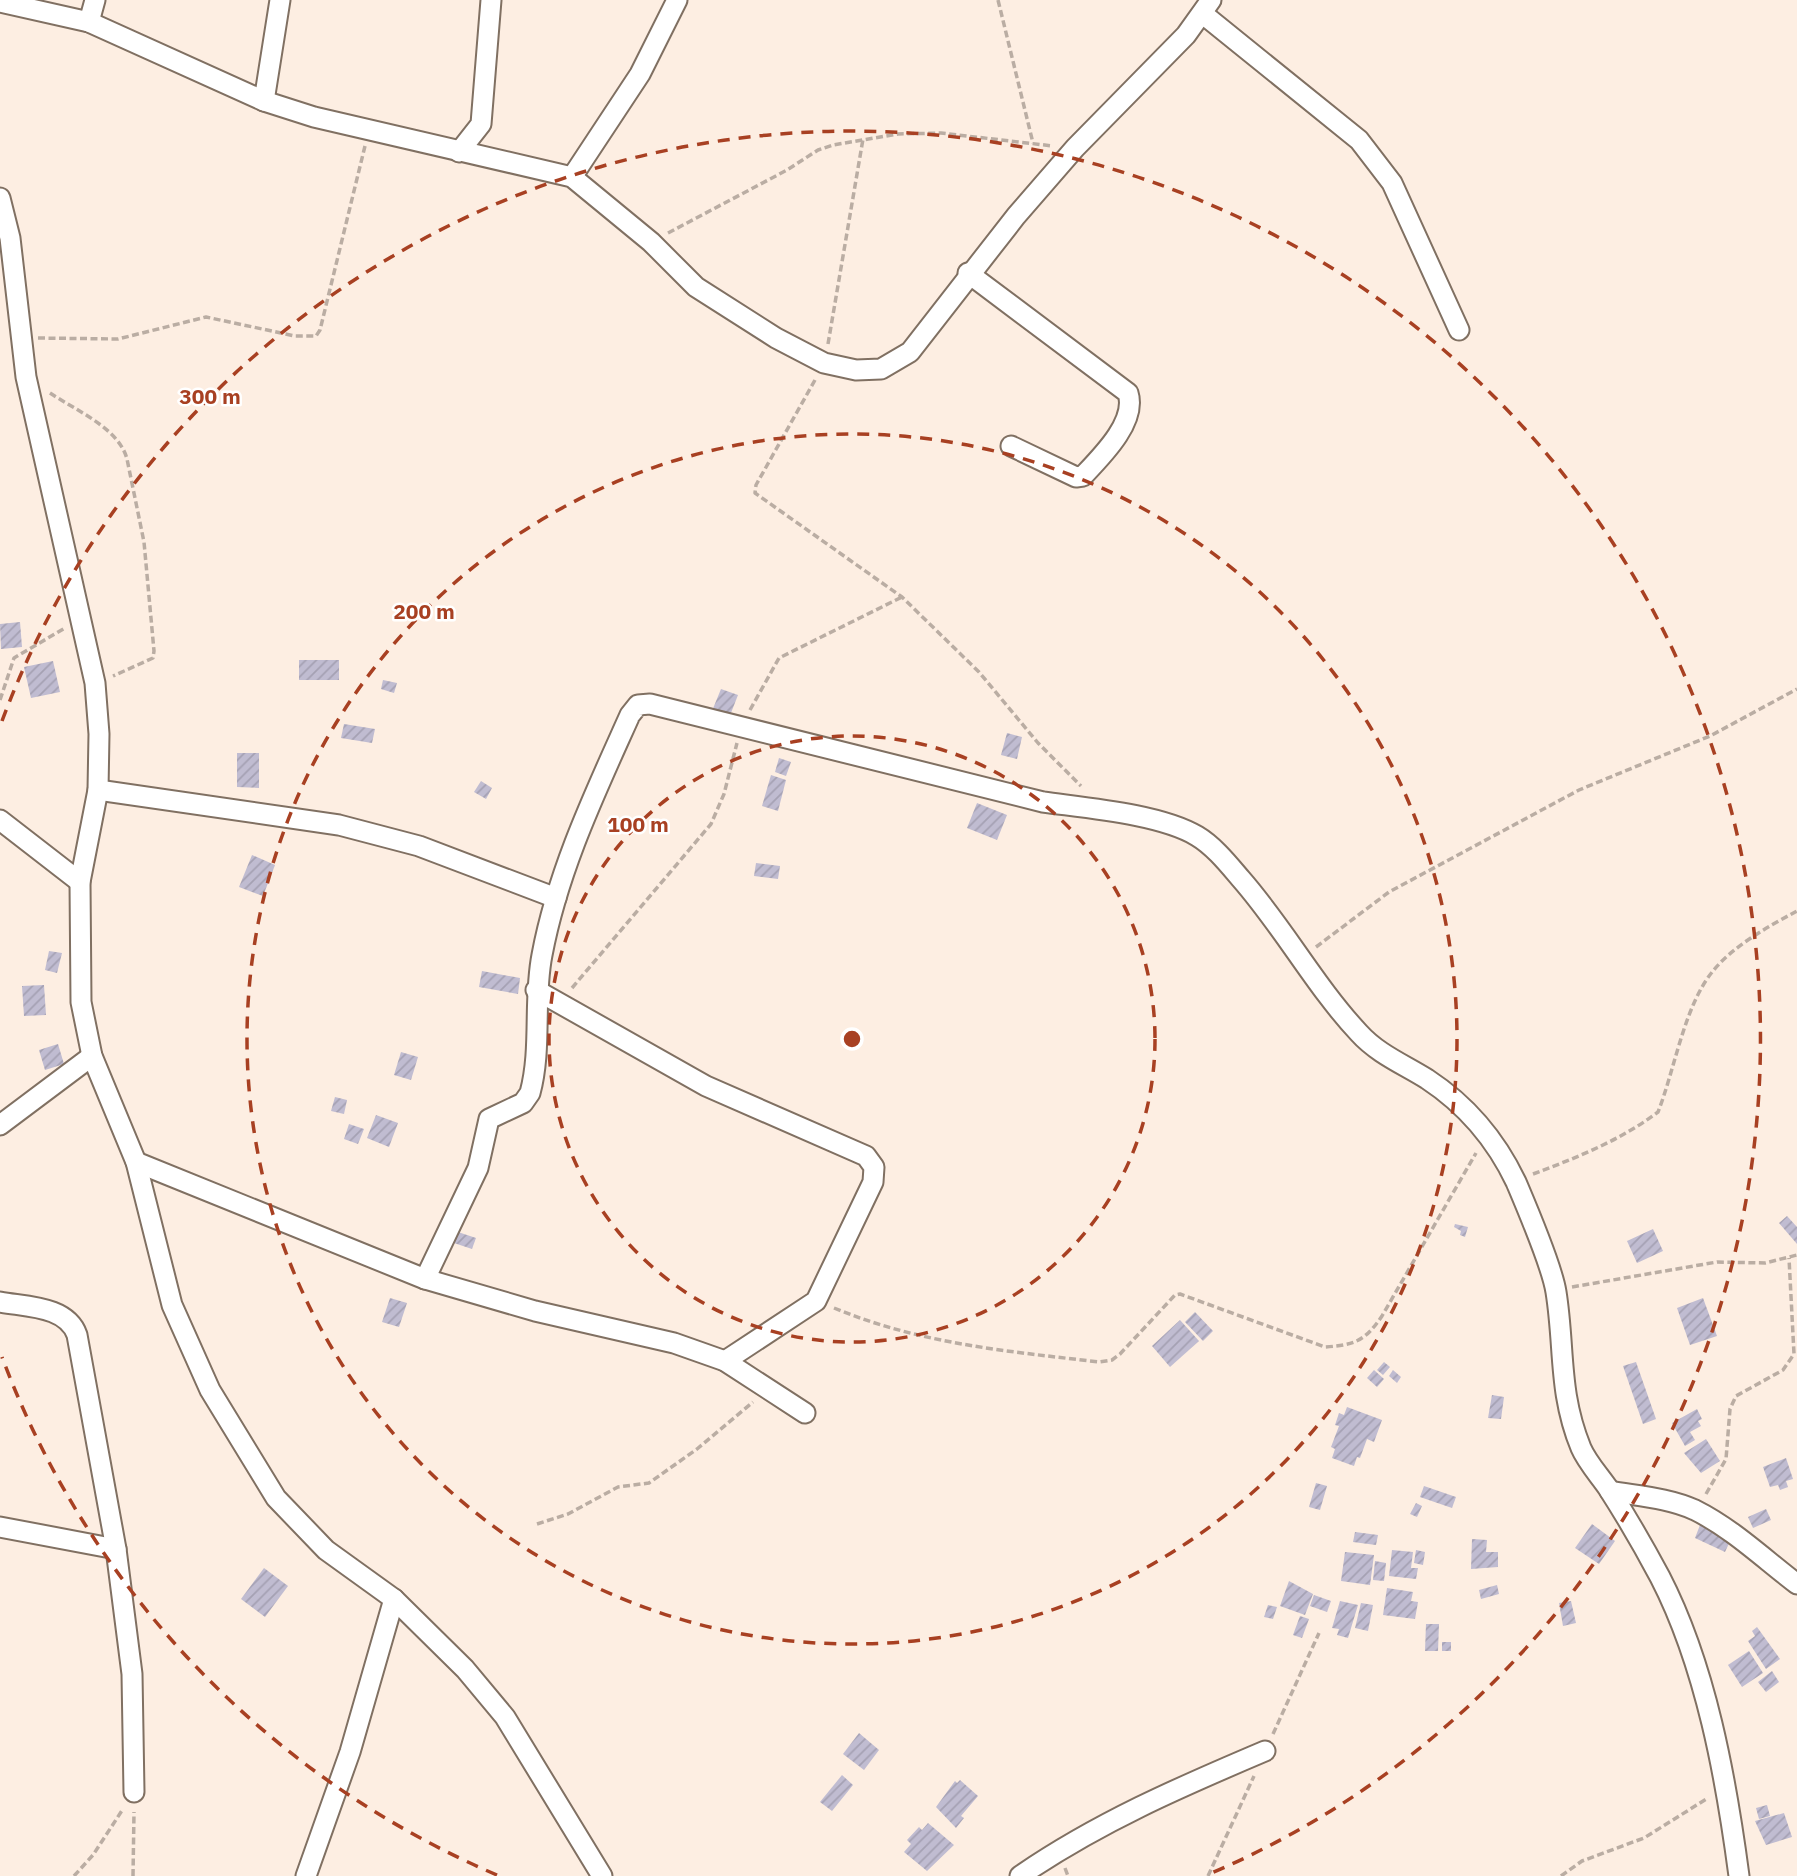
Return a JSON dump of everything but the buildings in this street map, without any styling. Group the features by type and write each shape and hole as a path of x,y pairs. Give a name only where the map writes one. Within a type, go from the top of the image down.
{"street":[{"path":"89,22 95,0"},
{"path":"264,101 279,0"},
{"path":"459,152 481,124 491,0"},
{"path":"572,177 640,74 677,0"},
{"path":"0,2 89,22 264,101 314,117 572,177 651,242 696,287 776,338 824,363 856,370 881,369 909,352 968,273 1075,148 1207,7 1359,140 1378,162 1392,183 1459,330"},
{"path":"0,198 10,238 26,377 95,683 99,734 98,790 80,882 81,1002 93,1056 136,1162 172,1305 210,1390 276,1498 326,1550 394,1598 465,1669 505,1717 602,1876"},
{"path":"968,273 1128,393 1132,405 1128,419 1083,475 1076,477 1011,446"},
{"path":"425,1279 478,1168 489,1119 523,1102 530,1093 533,1081 536,990 556,898 580,825 630,715 638,705 650,704 1043,802 1105,811 1175,827 1201,839 1265,907 1300,959 1370,1044 1428,1080 1487,1133 1515,1181 1556,1290 1562,1378 1569,1416 1583,1452 1610,1491 1661,1580 1691,1654 1727,1786 1740,1876"},
{"path":"98,790 242,814 339,825 419,846 556,898"},
{"path":"0,820 80,882"},
{"path":"536,990 706,1086 866,1156 874,1167 873,1182 816,1301 725,1361"},
{"path":"0,1125 93,1056"},
{"path":"136,1162 425,1279 535,1311 674,1343 725,1361 805,1413"},
{"path":"0,1302 59,1313 72,1322 116,1549 132,1674 134,1792"},
{"path":"1610,1491 1671,1502 1695,1510 1753,1548 1797,1584"},
{"path":"0,1527 116,1549"},
{"path":"306,1876 350,1752 394,1598"},
{"path":"1020,1876 1060,1849 1158,1796 1265,1751"}],"path":[{"path":"998,0 1032,143"},
{"path":"22,337 118,339 206,317 295,335 316,335 320,330 370,128"},
{"path":"651,242 787,170 818,150 863,139 898,134 941,133 1075,148"},
{"path":"863,139 824,363 756,485 755,493 902,597 979,672 1038,743 1105,811"},
{"path":"26,377 113,435 124,446 127,459 144,542 153,658 95,683"},
{"path":"559,1004 711,824 724,794 741,728 779,658 902,597"},
{"path":"0,700 14,657 82,619"},
{"path":"1300,959 1389,892 1579,790 1710,736 1797,689"},
{"path":"1515,1181 1573,1159 1642,1124 1658,1112 1700,990 1714,969 1740,948 1797,911"},
{"path":"816,1301 880,1327 951,1345 1099,1362 1112,1360 1120,1354 1175,1295 1180,1294 1325,1347 1349,1345 1370,1335 1487,1133"},
{"path":"1556,1290 1717,1262 1765,1263 1797,1255"},
{"path":"1695,1510 1726,1459 1730,1409 1736,1396 1783,1370 1794,1354 1788,1258"},
{"path":"537,1524 568,1514 618,1487 649,1483 697,1449 767,1389"},
{"path":"1561,1876 1581,1861 1644,1838 1727,1786"},
{"path":"74,1876 93,1855 134,1792"},
{"path":"133,1876 134,1792"}]}
